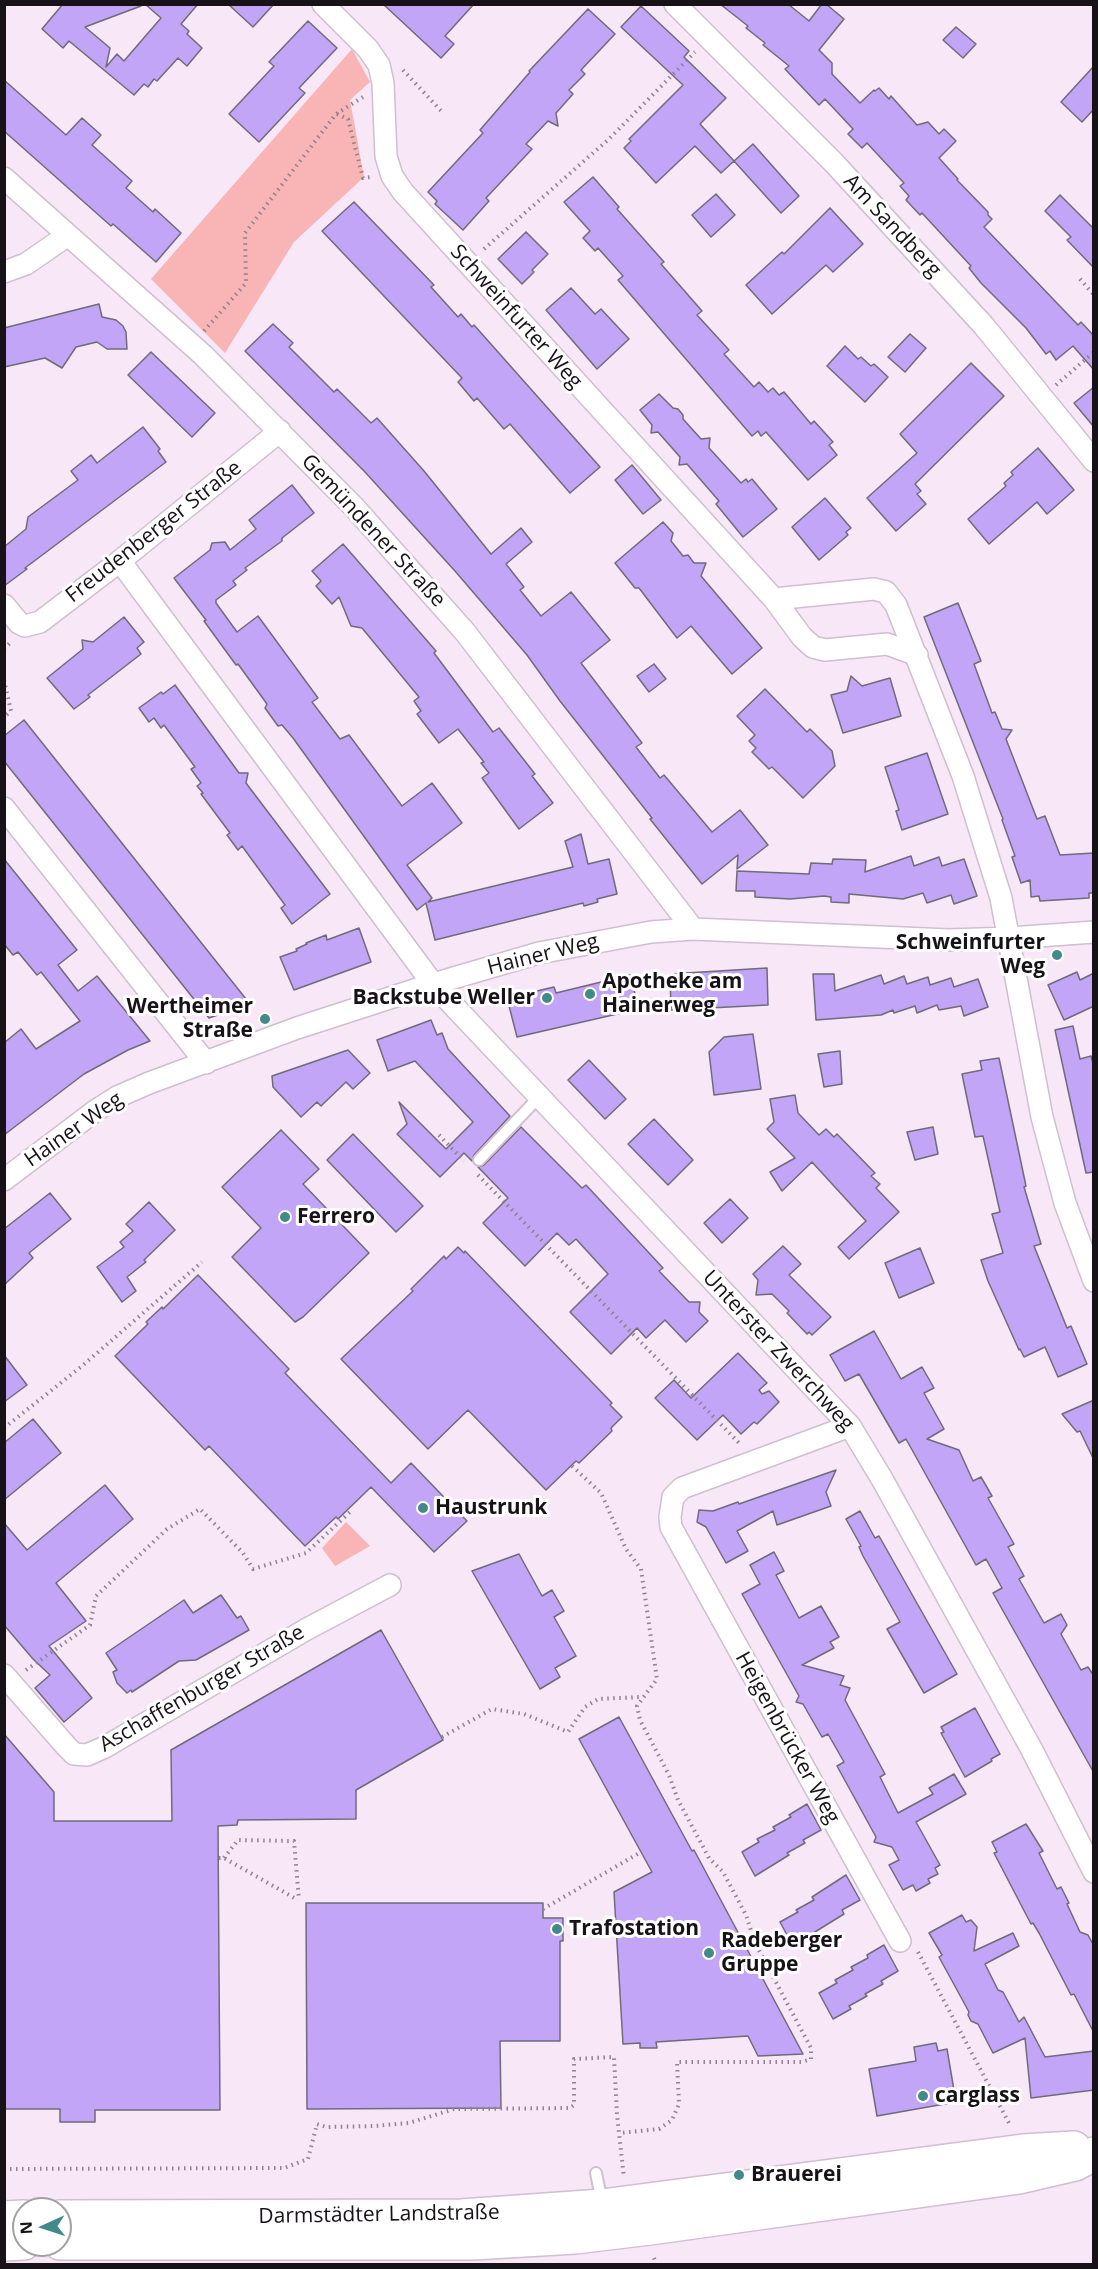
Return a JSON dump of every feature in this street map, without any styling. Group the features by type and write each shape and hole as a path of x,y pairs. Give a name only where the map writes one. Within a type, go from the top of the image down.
{"main road":[{"name":"Darmstädter Landstraße","path":"72,2218 473,2243 696,2193 1023,2151 1094,2148"},
{"name":"Darmstädter Landstraße","path":"603,2214 675,2225 1019,2177 1075,2164 1094,2154"},
{"name":"Darmstädter Landstraße","path":"72,2243 302,2234"}],"street":[{"path":"323,4 368,49 381,74"},
{"name":"Am Sandberg","path":"675,4 834,163 984,326 1094,461"},
{"name":"Schweinfurter Weg","path":"381,74 386,156 392,176 403,192 774,599 802,637 813,647 825,650 887,644 917,655"},
{"name":"Gemündener Straße","path":"4,178 192,345 354,507 465,632 693,928"},
{"path":"4,272 26,264 68,235"},
{"name":"Freudenberger Straße","path":"4,605 19,623 25,626 40,622 120,561 280,431"},
{"path":"120,561 433,984"},
{"path":"774,599 874,589 886,592 896,605 963,776 1001,898 1042,1117 1065,1203 1094,1281"},
{"path":"4,808 206,1062"},
{"name":"Hainer Weg","path":"4,1180 78,1123 117,1097 178,1070 297,1028 539,953 593,941 693,928 939,939 1010,938 1094,932"},
{"name":"Unterster Zwerchweg","path":"433,984 850,1426 882,1479 1026,1739 1094,1872"},
{"name":"Heigenbrücker Weg","path":"850,1426 682,1488 673,1497 671,1504 671,1527 900,1941"},
{"name":"Aschaffenburger Straße","path":"7,1678 74,1754 87,1755 105,1747 306,1629 390,1585"}],"lane":[{"path":"479,1160 539,1097"},
{"path":"596,2173 603,2214"},
{"path":"675,2225 696,2193"}],"path":[{"path":"467,264 609,139 710,37"},
{"path":"192,345 246,283 245,233 336,114 381,74 398,64 443,113"},
{"path":"336,114 348,119 363,177 392,176"},
{"path":"1080,279 1094,295"},
{"path":"1041,398 1094,352"},
{"path":"4,680 10,711 4,717"},
{"path":"439,1135 756,1460"},
{"path":"4,1428 82,1366 202,1262"},
{"path":"572,1466 601,1493 626,1549 641,1569 657,1679 637,1706 640,1720 709,1858 723,1872 746,1915 755,1943 811,2048 811,2059 802,2062 677,2062 679,2104 672,2120 659,2129 620,2133"},
{"path":"7,1678 90,1625 96,1596 167,1529 200,1509 243,1553 253,1569 306,1552 350,1512 347,1510"},
{"path":"441,1737 492,1710 524,1714 568,1732 585,1707 598,1699 642,1697"},
{"path":"238,1840 294,1841 299,1900 278,1889 221,1858 238,1840"},
{"path":"543,1909 641,1852"},
{"path":"900,1941 915,1947 1016,2136"},
{"path":"4,2169 284,2168 308,2159 317,2124 327,2127 409,2123 454,2109 570,2108 574,2104 574,2059 614,2057 617,2115 625,2188 603,2214"},
{"path":"654,2258 656,2265"}],"shaded area":[{"path":"352,49 370,82 350,100 364,177 294,242 225,353 151,279"},
{"path":"346,1522 370,1546 335,1566 322,1548"}],"building":[{"path":"63,4 141,4 141,6 85,27 110,48 106,67 117,54 124,61 161,18 145,4 198,4 181,24 189,31 187,34 202,48 187,66 178,58 157,81 154,79 148,87 144,84 134,95 69,41 63,48 42,29"},
{"path":"228,4 274,4 253,27"},
{"path":"383,4 474,4 445,36 454,44 441,58"},
{"path":"720,4 788,4 809,21 822,4 826,4 844,19 819,50 832,63 832,74 860,103 879,88 889,99 891,96 917,125 928,122 939,134 944,129 956,141 939,158 988,212 992,219 984,227 1078,325 1081,322 1094,336 1094,370 1073,346 1056,360 1050,351 1046,354 1026,328 981,283 969,268 971,266 922,213 920,215 906,200 909,196 900,186 904,183 867,143 862,148 848,134 853,129 825,99 819,105 785,69 789,66 763,45 765,43 746,28 748,26"},
{"path":"641,6 689,51 684,57 726,98 700,124 734,161 721,173 695,146 656,183 624,148 631,141 629,139 683,85 621,27"},
{"path":"588,9 615,34 581,70 585,74 569,90 573,94 556,113 558,126 548,121 526,144 532,149 486,198 489,201 463,230 435,204 437,201 428,192 483,133 480,130 529,71"},
{"path":"308,21 337,48 299,88 305,93 259,142 229,114 274,66 269,62"},
{"path":"956,27 976,44 963,58 943,40"},
{"path":"1094,66 1094,109 1082,122 1061,102"},
{"path":"4,80 66,135 82,118 101,135 92,145 132,181 126,188 153,212 155,209 181,233 156,262 113,224 111,226 4,131"},
{"path":"753,144 799,196 781,213 734,161"},
{"path":"593,177 619,207 617,209 664,262 661,264 702,311 697,315 729,350 724,354 754,387 759,382 768,392 773,388 779,395 784,392 811,424 814,421 833,442 829,445 837,455 808,480 766,432 761,436 758,431 752,436 618,280 623,276 598,248 595,251 583,238 590,231 564,202"},
{"path":"716,194 735,215 711,237 692,215"},
{"path":"1060,195 1094,229 1094,268 1067,240 1071,237 1045,211"},
{"path":"354,202 434,285 431,287 458,317 461,314 472,327 474,325 600,467 570,493 510,424 504,429 477,398 474,401 458,382 462,378 322,231"},
{"path":"830,208 863,244 833,272 826,265 772,314 746,285 782,252 784,254"},
{"path":"526,232 548,254 522,284 498,259"},
{"path":"571,288 595,314 601,309 629,339 597,369 546,310"},
{"path":"99,304 102,317 116,320 123,326 126,332 127,349 107,349 97,342 76,347 62,368 45,358 4,367 4,328"},
{"path":"273,324 293,343 289,347 334,392 337,389 371,423 377,418 424,471 491,554 521,528 532,542 506,564 524,587 520,590 541,616 571,592 610,640 581,663 642,743 636,747 660,778 664,775 712,832 740,810 768,845 737,869 738,855 702,884 650,819 652,818 560,701 527,655 455,571 365,472 245,351"},
{"path":"910,334 926,348 905,372 888,357"},
{"path":"845,346 858,359 861,357 871,366 874,364 888,377 865,402 827,366"},
{"path":"151,352 215,413 192,437 128,375"},
{"path":"971,363 1004,396 915,484 921,491 917,494 926,504 896,531 867,498 917,453 900,434"},
{"path":"1094,387 1094,427 1074,403"},
{"path":"659,394 673,408 678,409 683,419 701,439 710,438 709,448 741,483 746,479 748,482 752,479 777,509 743,537 716,504 719,501 687,464 679,465 680,457 673,449 658,432 651,433 652,425 640,410"},
{"path":"143,427 160,449 158,451 166,462 4,586 4,547 26,529 28,517 78,480 71,471 91,455 97,463"},
{"path":"1038,448 1074,490 1047,514 1037,502 989,544 968,519 1006,486 1004,483 1013,475 1011,472"},
{"path":"632,465 661,500 643,514 615,480"},
{"path":"292,485 314,513 282,538 282,541 245,568 247,570 233,581 236,585 216,600 216,603 237,632 258,616 318,698 312,702 340,739 349,735 402,806 432,783 462,823 407,865 432,898 428,902 573,867 565,841 581,834 588,864 609,859 617,894 597,899 598,902 584,906 583,903 435,940 426,903 417,910 293,738 282,725 278,726 265,708 267,704 174,578 210,550 212,543 225,542 230,550 256,529 249,520"},
{"path":"825,498 851,528 846,532 848,535 819,560 792,527"},
{"path":"663,522 673,533 671,541 683,556 688,555 694,563 706,563 701,576 762,648 732,674 691,626 677,638 639,588 635,588 615,563"},
{"path":"343,544 436,651 434,653 493,732 499,728 535,774 532,776 553,803 519,829 482,778 489,773 481,763 484,762 458,729 439,743 417,714 421,711 414,701 419,697 362,628 351,626 339,597 332,604 316,586 321,581 312,571"},
{"path":"958,603 981,661 974,664 992,713 995,712 1002,729 1012,730 1006,739 1037,819 1045,816 1060,855 1094,853 1094,893 1089,893 1089,898 1040,901 1039,896 1031,897 1030,880 1021,883 1003,819 924,617"},
{"path":"124,617 144,642 137,648 141,654 88,695 90,697 74,709 47,678 83,649 82,640 93,642"},
{"path":"654,664 666,679 649,692 637,676"},
{"path":"851,676 862,686 890,678 901,716 843,733 831,695 847,691"},
{"path":"175,685 239,773 248,773 246,783 330,894 292,924 281,908 285,905 242,846 238,850 227,835 230,833 201,794 203,793 197,786 201,783 191,769 195,767 164,725 161,728 154,718 149,722 139,708"},
{"path":"765,689 807,732 810,729 832,751 835,766 803,798 772,767 769,769 752,752 756,748 749,741 755,735 737,716"},
{"path":"24,720 246,999 235,1009 209,1018 4,761 4,736"},
{"path":"927,753 948,814 902,830 896,811 899,810 885,767"},
{"path":"911,856 914,866 939,857 942,866 964,859 977,896 954,904 951,895 927,903 923,893 903,899 849,894 849,903 831,902 831,897 824,896 790,899 755,897 755,891 736,891 737,871 809,874 811,863 832,864 833,859 866,860 865,872"},
{"path":"4,859 77,950 58,965 78,991 97,976 150,1041 84,1074 4,1135 4,1043 21,1029 36,1049 80,1021 41,972 37,975 18,952 13,955 4,944"},
{"path":"359,928 371,962 294,990 280,957 297,951 296,949 306,943 326,935 327,940"},
{"path":"767,968 768,1005 671,1010 670,974"},
{"path":"1077,972 1080,980 1094,973 1094,1006 1064,1020 1048,985"},
{"path":"813,974 834,974 835,991 881,975 884,984 904,976 907,984 928,977 930,985 951,978 954,987 978,979 988,1007 964,1016 961,1006 939,1010 937,1005 917,1013 915,1006 881,1015 816,1020"},
{"path":"630,975 639,1009 517,1037 507,998 554,987 556,993"},
{"path":"431,1020 437,1035 442,1033 448,1049 510,1116 474,1155 472,1161 464,1153 440,1177 397,1134 407,1124 399,1102 446,1149 473,1122 415,1061 388,1071 377,1040"},
{"path":"1073,1026 1080,1059 1091,1056 1094,1067 1094,1172 1086,1173 1055,1030"},
{"path":"753,1034 761,1089 714,1095 709,1052 724,1037"},
{"path":"348,1050 370,1073 353,1089 346,1082 321,1106 317,1102 301,1117 273,1087 272,1076"},
{"path":"840,1051 842,1084 824,1087 818,1054"},
{"path":"999,1058 1026,1186 1024,1187 1041,1244 1034,1246 1067,1328 1071,1326 1087,1364 1058,1377 1045,1347 1024,1357 1019,1350 981,1260 1003,1253 992,1214 1000,1212 983,1136 975,1137 962,1074 982,1070 980,1061"},
{"path":"589,1060 626,1099 605,1119 568,1080"},
{"path":"795,1095 798,1113 819,1135 826,1129 834,1137 837,1134 875,1173 871,1176 880,1184 876,1188 899,1212 849,1259 838,1247 866,1221 812,1162 782,1191 770,1172 795,1158 767,1129 774,1122 770,1099"},
{"path":"654,1119 693,1160 668,1185 628,1144"},
{"path":"521,1127 582,1188 586,1185 663,1268 659,1271 689,1302 700,1302 699,1312 708,1321 686,1342 665,1320 646,1338 637,1328 611,1354 570,1312 608,1274 576,1239 569,1245 557,1233 525,1266 483,1223 508,1198 478,1167 484,1165"},
{"path":"933,1127 938,1154 915,1160 907,1132"},
{"path":"281,1130 319,1169 303,1184 369,1253 295,1322 232,1257 261,1228 222,1187"},
{"path":"353,1134 423,1206 396,1232 327,1160"},
{"path":"50,1193 71,1219 29,1253 33,1258 4,1285 4,1229"},
{"path":"730,1199 748,1218 722,1243 704,1223"},
{"path":"149,1202 175,1230 144,1260 146,1262 127,1277 136,1291 122,1302 97,1267 124,1247 120,1242 133,1231 126,1224"},
{"path":"783,1246 801,1264 789,1275 831,1317 812,1335 809,1332 807,1334 772,1294 756,1295 758,1280 753,1274"},
{"path":"458,1247 464,1253 465,1251 612,1403 610,1405 622,1417 611,1428 612,1431 579,1463 576,1461 546,1490 468,1410 428,1449 341,1359 413,1291 411,1289 444,1256 446,1259"},
{"path":"920,1248 934,1283 899,1298 885,1263"},
{"path":"198,1275 289,1369 285,1373 391,1483 411,1463 467,1521 434,1552 371,1487 338,1519 336,1517 305,1546 209,1446 205,1450 115,1356 148,1324 146,1322"},
{"path":"874,1331 901,1379 922,1367 934,1388 924,1393 944,1429 927,1439 959,1450 973,1481 981,1477 992,1496 988,1498 1014,1544 1008,1547 1024,1576 1019,1579 1044,1623 1061,1614 1067,1625 1061,1634 1081,1670 1088,1667 1094,1676 1094,1773 993,1593 1002,1588 986,1559 976,1565 906,1439 899,1443 859,1374 845,1381 830,1355"},
{"path":"738,1353 767,1383 759,1390 762,1394 769,1391 779,1402 757,1424 754,1422 741,1434 723,1415 697,1440 655,1398 674,1380 691,1398"},
{"path":"4,1355 27,1385 4,1402"},
{"path":"1094,1400 1094,1460 1080,1431 1077,1432 1062,1414"},
{"path":"33,1419 61,1453 4,1500 4,1443"},
{"path":"836,1470 826,1492 831,1506 777,1525 773,1511 737,1531 748,1551 726,1563 706,1527 697,1522 699,1510 713,1511 738,1502 739,1504"},
{"path":"105,1485 133,1519 56,1583 86,1621 49,1646 92,1698 64,1722 35,1688 50,1675 4,1625 4,1523 27,1550"},
{"path":"860,1511 875,1538 879,1536 957,1674 924,1693 887,1629 900,1622 863,1556 859,1547 861,1546 846,1519"},
{"path":"774,1552 784,1571 776,1575 799,1618 821,1606 839,1637 830,1642 834,1648 802,1665 844,1676 840,1685 850,1688 845,1700 885,1774 880,1777 898,1813 933,1794 929,1788 954,1774 966,1794 916,1822 940,1865 935,1868 938,1874 928,1879 930,1883 916,1891 913,1885 903,1890 889,1865 899,1860 892,1847 874,1842 876,1837 837,1766 844,1762 828,1734 822,1737 803,1704 796,1702 799,1696 742,1594 760,1584 750,1565"},
{"path":"519,1554 542,1596 552,1590 564,1611 554,1617 576,1656 555,1668 560,1677 540,1689 472,1571"},
{"path":"221,1595 237,1618 241,1616 249,1630 196,1660 179,1661 132,1692 131,1690 127,1693 117,1683 113,1672 117,1670 106,1653 184,1600 193,1613"},
{"path":"381,1630 443,1740 356,1790 356,1819 238,1820 237,1825 218,1826 220,2110 95,2110 95,2122 60,2122 60,2109 4,2109 4,1734 54,1792 54,1821 172,1821 171,1750"},
{"path":"975,1708 1000,1754 965,1777 941,1733 944,1732 941,1727"},
{"name":"Radeberger Gruppe","path":"619,1717 692,1851 694,1850 803,2054 758,2056 748,2036 656,2042 657,2048 640,2048 640,2043 623,2044 614,1892 652,1872 579,1739"},
{"path":"807,1804 821,1830 803,1840 805,1843 787,1853 789,1855 755,1876 742,1852 759,1842 757,1839 775,1830 773,1827 791,1817 789,1815"},
{"path":"1026,1824 1043,1851 1039,1853 1057,1889 1061,1887 1069,1903 1067,1904 1080,1932 1088,1935 1094,1946 1094,2033 1074,1994 1071,1995 1039,1933 1033,1923 1031,1924 994,1853 997,1852 992,1842"},
{"path":"846,1875 860,1900 842,1910 844,1914 810,1935 812,1938 794,1948 780,1922 798,1912 796,1910 814,1900 812,1897"},
{"path":"306,1903 543,1903 543,1918 563,1918 563,1941 560,1941 560,2041 500,2041 501,2108 307,2109"},
{"path":"962,1915 966,1922 971,1920 977,1927 974,1951 1013,1933 1019,1946 985,1964 998,1990 1003,1992 1019,2022 1024,2017 1045,2057 1094,2051 1094,2090 1031,2098 1025,2038 993,2053 978,2024 971,2021 969,2012 939,1957 942,1955 929,1933"},
{"path":"884,1945 898,1971 881,1981 883,1984 865,1994 867,1996 849,2006 851,2009 833,2019 819,1993 837,1983 835,1980 853,1970 851,1967 868,1958 867,1955"},
{"path":"936,2043 938,2051 947,2049 956,2102 877,2116 869,2069 916,2061 914,2047"}],"place":[{"name":"Schweinfurter Weg","path":"1057,955"},
{"name":"Apotheke am Hainerweg","path":"590,994"},
{"name":"Backstube Weller","path":"547,998"},
{"name":"Wertheimer Straße","path":"265,1019"},
{"name":"Ferrero","path":"285,1217"},
{"name":"Haustrunk","path":"423,1508"},
{"name":"Trafostation","path":"557,1929"},
{"name":"Radeberger Gruppe","path":"709,1953"},
{"name":"carglass","path":"923,2096"},
{"name":"Brauerei","path":"739,2175"}]}
